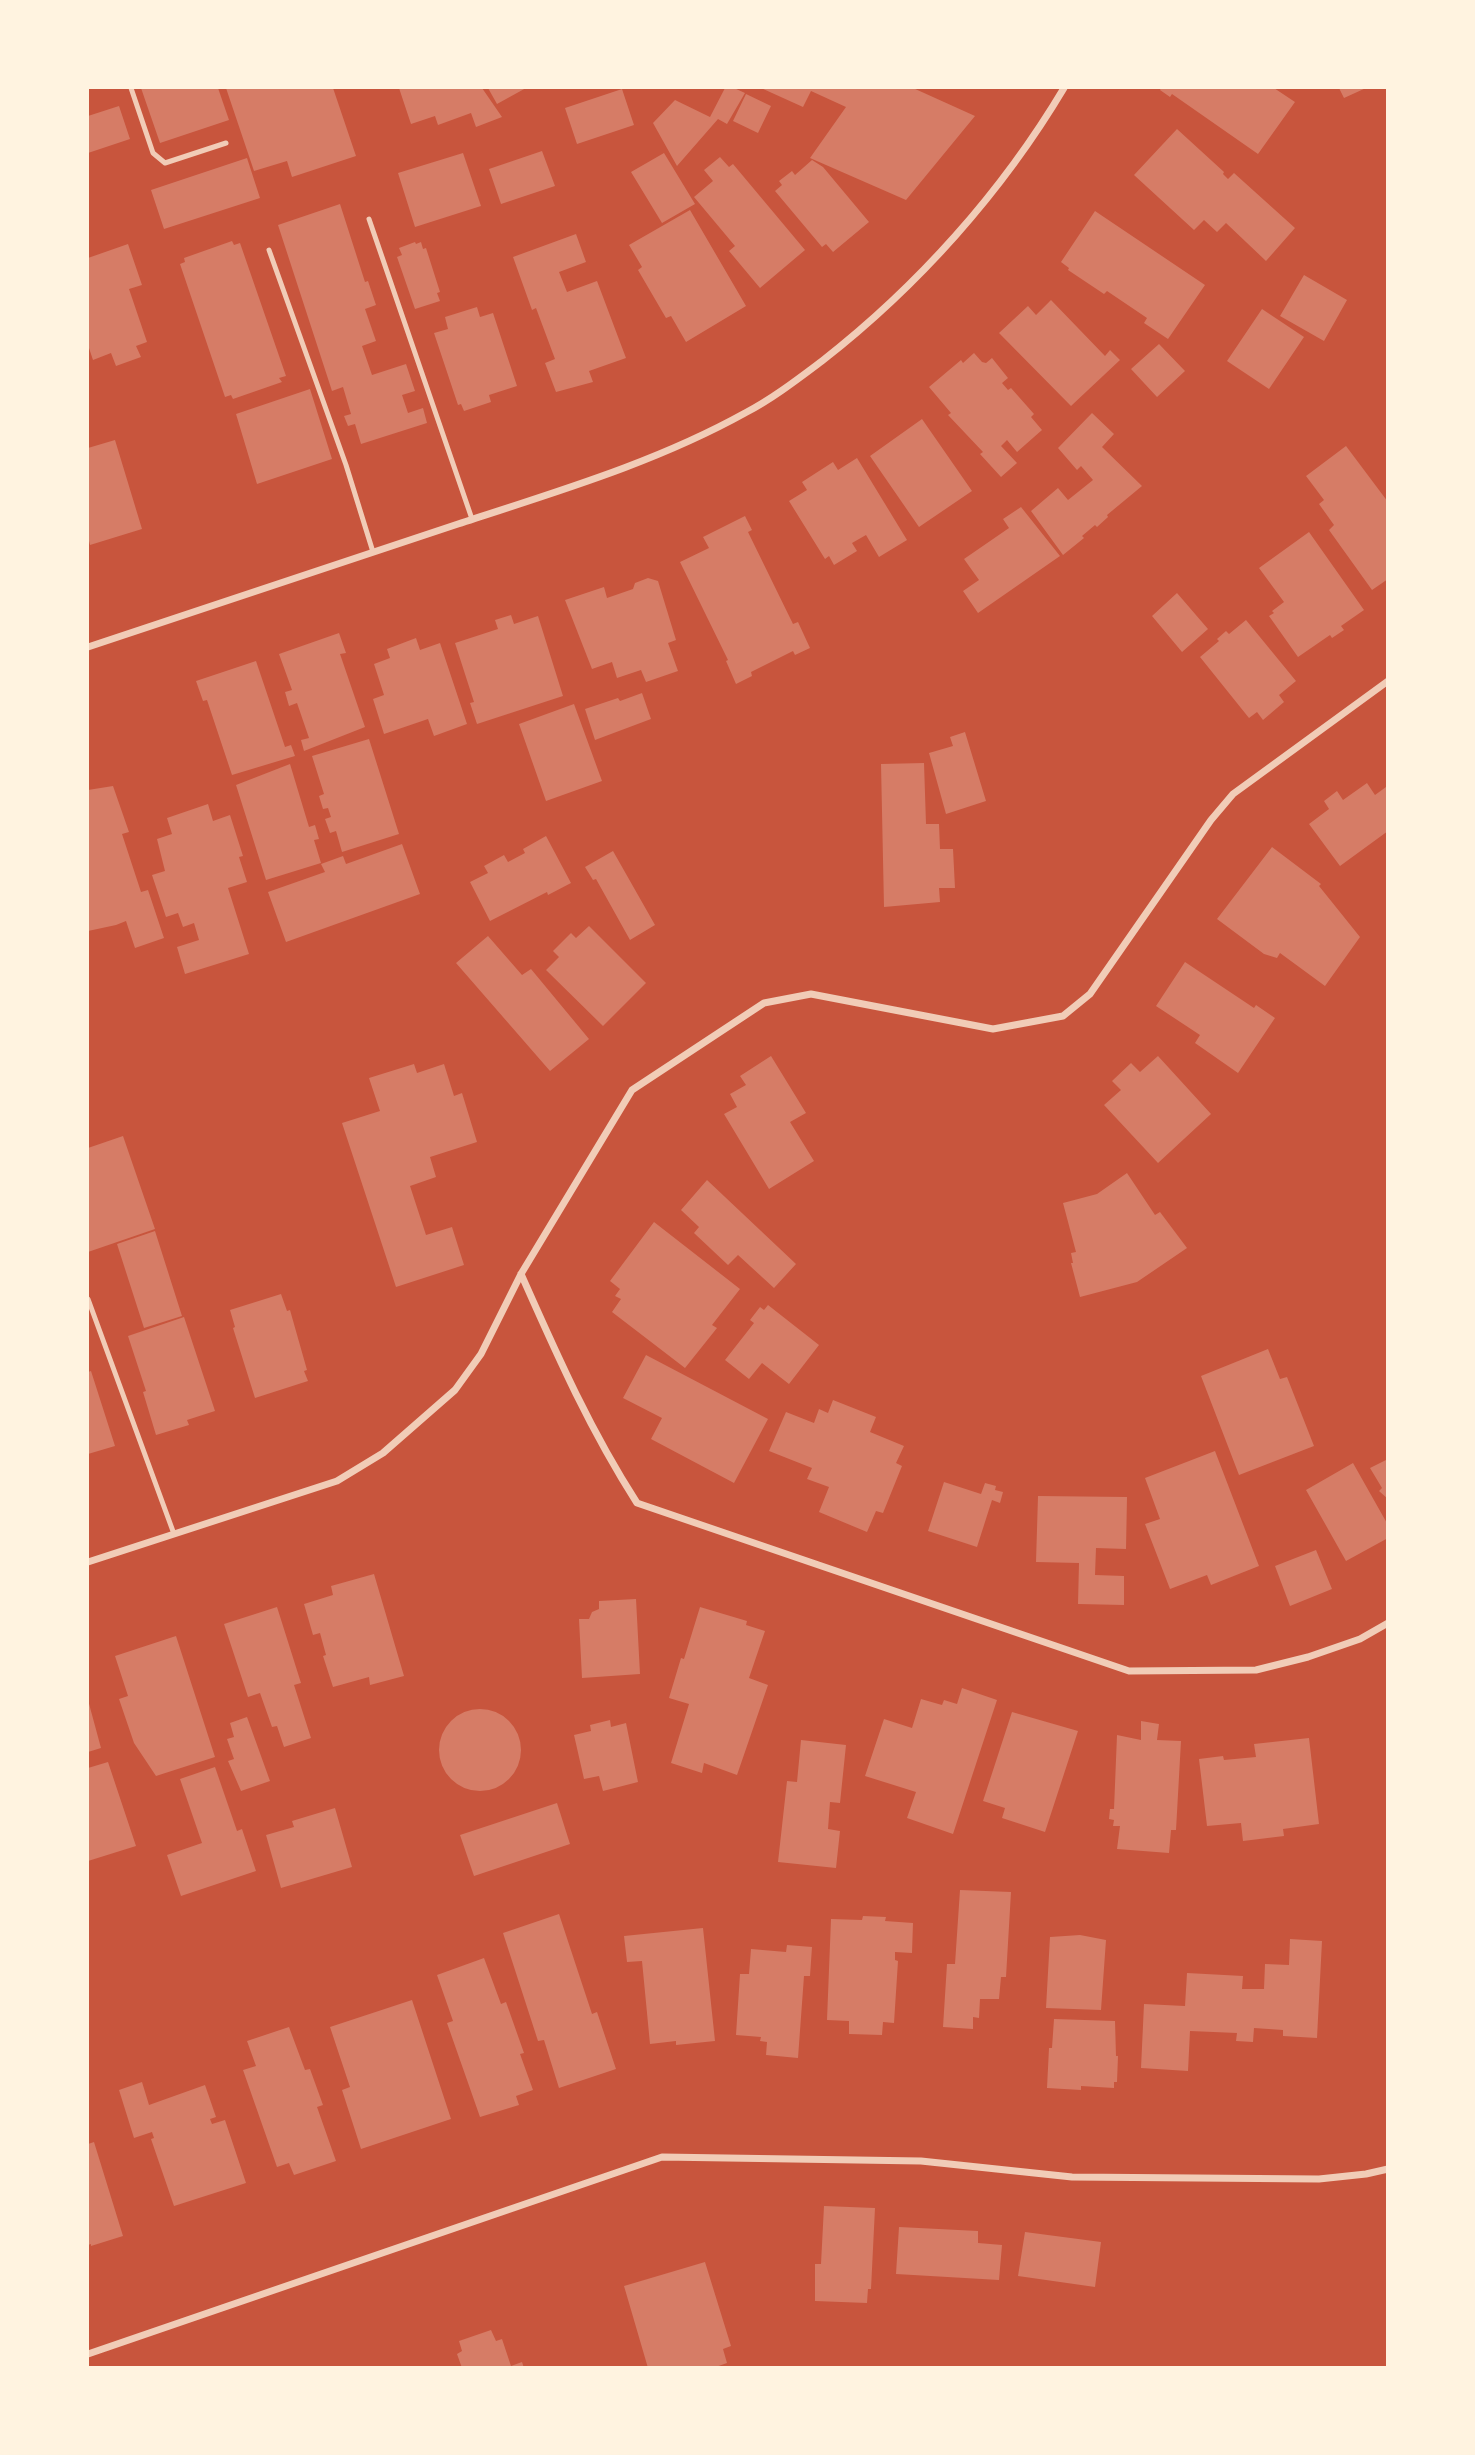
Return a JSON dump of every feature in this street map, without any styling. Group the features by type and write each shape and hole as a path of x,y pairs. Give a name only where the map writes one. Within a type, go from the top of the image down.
{"street":[{"path":"88,647 644,461 747,412 801,377 857,333 907,288 953,238 1025,146 1064,88"},
{"path":"88,1562 337,1481 383,1453 455,1390 481,1354 522,1274 632,1090 764,1003 811,994 993,1029 1063,1016 1090,994 1211,820 1233,794 1388,681"},
{"path":"522,1274 572,1390 637,1503 1129,1671 1256,1670 1308,1657 1360,1639 1388,1623"},
{"path":"88,2354 662,2157 921,2161 1072,2177 1319,2179 1388,2169"}],"lane":[{"path":"131,88 153,153 165,163 226,143"},
{"path":"369,219 472,519"},
{"path":"269,250 346,465 373,552"},
{"path":"88,1299 174,1534"}],"building":[{"path":"141,88 218,88 229,120 160,143"},
{"path":"226,88 333,88 356,156 292,177 287,161 254,171"},
{"path":"399,88 482,88 502,117 476,127 471,113 438,125 435,116 411,124"},
{"path":"488,88 526,88 497,104"},
{"path":"725,88 734,88 745,93 727,124 718,119 677,166 653,123 675,100 710,117"},
{"path":"761,88 913,88 975,116 906,200 810,158 846,107 811,91 803,107"},
{"path":"1274,88 1295,102 1258,154 1172,94 1170,97 1160,90"},
{"path":"1339,88 1366,88 1344,98"},
{"path":"622,89 634,125 577,144 565,108"},
{"path":"746,94 771,106 758,133 733,121"},
{"path":"119,106 130,139 88,153 88,116"},
{"path":"1177,129 1224,172 1228,179 1234,173 1295,228 1266,261 1226,223 1217,232 1204,220 1194,230 1134,175"},
{"path":"542,151 555,186 501,204 489,169"},
{"path":"463,153 481,206 415,227 398,173"},
{"path":"664,153 695,204 662,223 631,172"},
{"path":"720,157 729,167 733,164 805,250 760,288 729,251 735,246 694,197 713,181 704,170"},
{"path":"247,158 260,198 164,229 151,190"},
{"path":"812,160 823,167 869,222 833,252 826,244 822,247 775,191 782,185 779,181 792,171 795,175"},
{"path":"340,204 365,282 368,281 376,305 365,309 376,341 362,346 372,375 406,364 415,391 402,395 408,413 423,408 427,423 361,444 355,424 348,426 344,416 351,414 343,387 332,391 278,225"},
{"path":"690,210 746,306 686,342 671,316 666,318 638,270 642,267 629,245"},
{"path":"1095,211 1205,285 1168,339 1144,323 1147,318 1107,291 1104,294 1068,270 1061,262"},
{"path":"576,234 586,262 559,272 567,292 597,281 626,358 589,371 593,382 556,392 545,363 555,359 536,308 532,310 513,257"},
{"path":"232,241 234,245 240,243 286,376 279,378 282,382 233,399 231,395 225,397 180,264 185,262 184,258"},
{"path":"421,242 423,249 426,248 440,292 437,293 440,301 415,309 397,257 402,255 399,248"},
{"path":"128,244 142,285 129,289 147,342 136,346 141,357 116,366 111,353 93,360 88,345 88,258"},
{"path":"1304,275 1347,300 1324,341 1280,316"},
{"path":"1051,300 1105,356 1110,350 1120,360 1071,406 999,333 1028,306 1036,315"},
{"path":"477,307 480,317 493,313 517,386 489,395 491,402 464,411 461,404 458,405 434,333 448,329 445,317"},
{"path":"1262,309 1304,337 1269,389 1227,361"},
{"path":"1159,344 1185,371 1157,397 1131,369"},
{"path":"974,353 982,362 986,363 992,358 1008,378 1002,383 1008,390 1011,388 1034,414 1031,417 1042,430 1017,452 1007,440 1001,446 1017,463 1001,477 980,454 983,452 948,415 951,413 929,387 961,360 963,363"},
{"path":"310,389 332,459 257,484 236,414"},
{"path":"1092,413 1114,434 1102,447 1142,486 1063,555 1031,511 1058,488 1068,500 1093,480 1081,466 1077,470 1058,448"},
{"path":"922,419 972,491 919,527 870,456"},
{"path":"115,440 142,529 90,545 88,448"},
{"path":"1346,446 1388,502 1388,579 1372,590 1329,530 1334,525 1319,504 1324,500 1306,476"},
{"path":"857,458 907,540 879,557 866,535 852,543 857,551 834,565 829,556 825,559 789,501 807,490 802,482 833,462 838,470"},
{"path":"1021,507 1060,556 978,613 963,591 979,580 964,559 1009,528 1003,519"},
{"path":"745,516 752,530 748,532 793,624 798,622 810,648 795,655 793,651 751,672 752,676 736,684 726,661 728,660 680,562 709,548 703,537"},
{"path":"1309,532 1364,610 1341,626 1344,630 1332,638 1330,635 1298,657 1269,616 1284,602 1259,568"},
{"path":"648,578 658,581 676,640 668,643 678,671 646,682 641,670 617,678 612,662 592,669 565,600 604,587 607,598 633,589 635,583"},
{"path":"1177,593 1208,629 1182,652 1152,616"},
{"path":"511,615 514,624 538,616 563,696 477,724 470,703 474,702 455,643 498,629 495,620"},
{"path":"1246,620 1296,681 1279,695 1284,702 1263,720 1257,712 1249,718 1200,657 1219,641 1217,639 1226,631 1229,634"},
{"path":"339,633 346,653 340,654 365,727 304,751 301,740 309,738 297,703 289,706 285,692 292,690 279,654"},
{"path":"416,638 420,650 440,643 467,724 434,736 428,719 384,734 373,699 384,695 374,664 390,658 387,649"},
{"path":"256,661 285,747 291,745 295,756 232,775 207,700 203,701 196,681"},
{"path":"642,693 651,719 595,740 585,709"},
{"path":"574,704 602,781 546,801 519,724"},
{"path":"965,732 986,801 946,814 929,753 953,746 950,737"},
{"path":"369,739 399,834 342,852 336,831 330,833 325,819 331,817 328,808 323,809 319,796 324,794 312,756"},
{"path":"924,763 926,824 939,824 940,849 953,849 955,888 939,888 940,902 884,907 881,764"},
{"path":"290,764 309,827 315,825 319,839 314,840 321,863 266,880 236,785"},
{"path":"1367,783 1375,795 1388,788 1388,831 1340,866 1309,824 1329,809 1324,801 1337,791 1343,800"},
{"path":"113,786 129,832 122,834 141,892 148,890 164,938 135,948 126,921 88,931 88,790"},
{"path":"208,804 213,821 230,815 243,856 239,857 247,882 228,888 249,954 185,974 177,947 199,940 194,923 183,927 178,913 166,917 152,875 165,871 157,839 172,834 167,818"},
{"path":"546,836 571,883 490,921 470,882 488,873 484,866 504,855 508,862 525,853 523,849"},
{"path":"402,844 420,894 286,942 268,892 325,872 321,864 343,856 346,864"},
{"path":"1272,847 1321,884 1319,886 1360,937 1325,986 1280,953 1277,958 1264,954 1217,919"},
{"path":"613,851 655,925 630,940 596,879 593,880 585,867"},
{"path":"589,926 646,983 603,1026 546,970 559,957 553,951 571,933 576,938"},
{"path":"488,936 522,975 531,969 589,1039 550,1071 456,963"},
{"path":"1185,962 1254,1008 1256,1005 1275,1018 1238,1073 1195,1043 1200,1035 1156,1006"},
{"path":"771,1056 806,1113 790,1122 814,1161 769,1189 724,1114 737,1107 730,1094 746,1085 740,1076"},
{"path":"1158,1056 1211,1114 1158,1163 1104,1105 1121,1090 1112,1081 1131,1063 1140,1072"},
{"path":"414,1064 417,1073 444,1064 454,1096 462,1093 477,1142 430,1157 436,1177 410,1186 426,1235 452,1227 464,1265 396,1287 342,1123 380,1111 369,1078"},
{"path":"123,1136 155,1229 88,1252 88,1148"},
{"path":"1127,1173 1155,1215 1160,1212 1187,1248 1137,1282 1080,1297 1071,1263 1071,1253 1076,1252 1063,1203 1097,1194"},
{"path":"707,1180 796,1264 774,1288 738,1255 728,1265 694,1233 699,1227 681,1210"},
{"path":"654,1222 740,1289 712,1325 717,1328 685,1368 612,1312 621,1299 615,1296 620,1289 610,1281"},
{"path":"155,1231 182,1316 144,1328 117,1244"},
{"path":"281,1294 287,1311 290,1310 308,1381 255,1398 230,1310"},
{"path":"768,1305 819,1345 789,1384 762,1363 749,1379 725,1360 754,1323 750,1320 760,1307 764,1310"},
{"path":"184,1317 215,1411 187,1420 189,1425 156,1435 143,1392 146,1391 128,1336"},
{"path":"1268,1349 1280,1379 1287,1377 1314,1446 1239,1475 1201,1376"},
{"path":"646,1355 768,1419 734,1483 651,1439 662,1418 623,1398"},
{"path":"91,1371 115,1446 88,1454 88,1372"},
{"path":"833,1400 876,1417 870,1432 904,1446 896,1463 902,1466 883,1513 876,1511 867,1532 819,1512 829,1487 807,1479 812,1468 769,1451 786,1412 814,1423 819,1409 828,1413"},
{"path":"1215,1451 1259,1566 1211,1585 1207,1575 1170,1589 1145,1524 1160,1519 1145,1478"},
{"path":"1388,1459 1388,1499 1379,1491 1382,1488 1370,1468"},
{"path":"1353,1463 1388,1525 1388,1538 1346,1561 1306,1490"},
{"path":"944,1482 981,1494 985,1483 996,1486 995,1490 1003,1492 1000,1503 992,1500 977,1547 928,1531"},
{"path":"1038,1496 1127,1497 1126,1549 1096,1548 1095,1575 1124,1576 1124,1605 1078,1604 1079,1563 1036,1562"},
{"path":"1316,1550 1332,1589 1290,1606 1275,1566"},
{"path":"374,1574 404,1676 370,1685 369,1677 333,1687 323,1656 326,1655 320,1633 313,1635 304,1604 333,1595 331,1586"},
{"path":"636,1599 640,1674 582,1678 579,1619 589,1619 592,1612 599,1609 599,1601"},
{"path":"277,1607 301,1683 294,1685 311,1738 284,1747 277,1726 272,1727 260,1693 248,1697 224,1624"},
{"path":"700,1607 747,1621 746,1625 765,1631 749,1678 768,1685 737,1775 704,1763 702,1773 671,1763 689,1704 669,1698"},
{"path":"176,1636 215,1757 156,1776 134,1743 119,1699 128,1696 115,1656"},
{"path":"962,1688 997,1700 953,1834 907,1818 916,1792 865,1776 884,1719 912,1728 921,1699 942,1705 944,1700 957,1704"},
{"path":"88,1700 101,1748 88,1752"},
{"path":"480,1709 496,1712 509,1721 518,1734 521,1750 518,1766 509,1779 496,1788 480,1791 464,1788 451,1779 442,1766 439,1750 442,1734 451,1721 464,1712"},
{"path":"1012,1712 1078,1731 1045,1832 1002,1818 1005,1808 983,1801"},
{"path":"247,1717 270,1781 241,1791 228,1761 234,1759 227,1739 234,1737 230,1723"},
{"path":"610,1720 611,1727 626,1723 638,1782 603,1791 599,1776 584,1779 574,1735 591,1731 590,1725"},
{"path":"1141,1721 1159,1724 1157,1740 1181,1741 1176,1830 1171,1830 1169,1853 1117,1849 1120,1826 1113,1826 1114,1820 1109,1819 1110,1809 1114,1809 1117,1735 1141,1740"},
{"path":"1309,1738 1319,1824 1283,1829 1284,1836 1243,1841 1241,1823 1207,1826 1199,1759 1223,1756 1224,1760 1256,1757 1254,1744"},
{"path":"801,1740 846,1745 840,1803 830,1802 828,1829 840,1831 836,1868 778,1862 787,1781 797,1782"},
{"path":"108,1762 136,1846 88,1861 88,1768"},
{"path":"215,1767 237,1831 242,1829 256,1871 181,1896 167,1855 202,1843 180,1779"},
{"path":"557,1803 570,1844 474,1876 460,1835"},
{"path":"335,1808 352,1867 281,1888 266,1835 294,1827 292,1821"},
{"path":"960,1890 1011,1892 1006,1977 1001,1977 999,1999 980,1999 979,2018 973,2017 973,2029 943,2027 947,1964 955,1964"},
{"path":"559,1914 592,2014 597,2012 616,2069 559,2088 544,2040 538,2041 503,1933"},
{"path":"863,1916 886,1917 885,1921 913,1923 912,1953 895,1952 895,1960 898,1961 894,2023 883,2022 882,2035 849,2034 849,2021 827,2020 831,1919 862,1920"},
{"path":"703,1928 715,2041 676,2045 676,2041 650,2044 642,1961 627,1962 624,1936"},
{"path":"1080,1935 1106,1940 1101,2010 1046,2008 1050,1937"},
{"path":"1290,1939 1322,1941 1317,2038 1283,2036 1283,2030 1254,2028 1253,2042 1236,2041 1237,2033 1190,2031 1188,2071 1141,2068 1144,2004 1185,2006 1187,1973 1243,1976 1242,1989 1264,1989 1265,1964 1289,1965"},
{"path":"787,1945 812,1947 810,1976 804,1976 798,2058 766,2055 767,2042 760,2041 761,2037 736,2035 740,1974 749,1974 751,1949 786,1952"},
{"path":"484,1958 501,2004 506,2002 524,2053 520,2054 533,2090 516,2096 519,2105 480,2117 447,2023 453,2021 437,1975"},
{"path":"412,2000 451,2119 361,2149 342,2090 350,2087 330,2027"},
{"path":"1054,2019 1115,2021 1118,2056 1117,2082 1114,2082 1114,2088 1047,2088"},
{"path":"289,2027 305,2070 310,2069 323,2105 317,2107 336,2161 294,2175 289,2163 277,2167 243,2070 256,2066 247,2041"},
{"path":"142,2082 149,2105 205,2085 216,2117 210,2119 212,2124 225,2120 246,2183 174,2206 151,2139 154,2138 152,2132 134,2138 119,2090"},
{"path":"94,2142 123,2236 91,2246 88,2245 88,2144"},
{"path":"824,2206 875,2208 871,2289 868,2289 867,2303 815,2301 815,2264 821,2264"},
{"path":"899,2227 978,2231 978,2243 1002,2245 999,2280 896,2274"},
{"path":"1025,2232 1101,2242 1095,2287 1018,2276"},
{"path":"705,2262 731,2346 723,2349 727,2363 713,2368 648,2368 624,2286"},
{"path":"491,2330 496,2341 502,2339 511,2366 522,2362 524,2368 462,2368 457,2354 462,2351 459,2341"}]}
